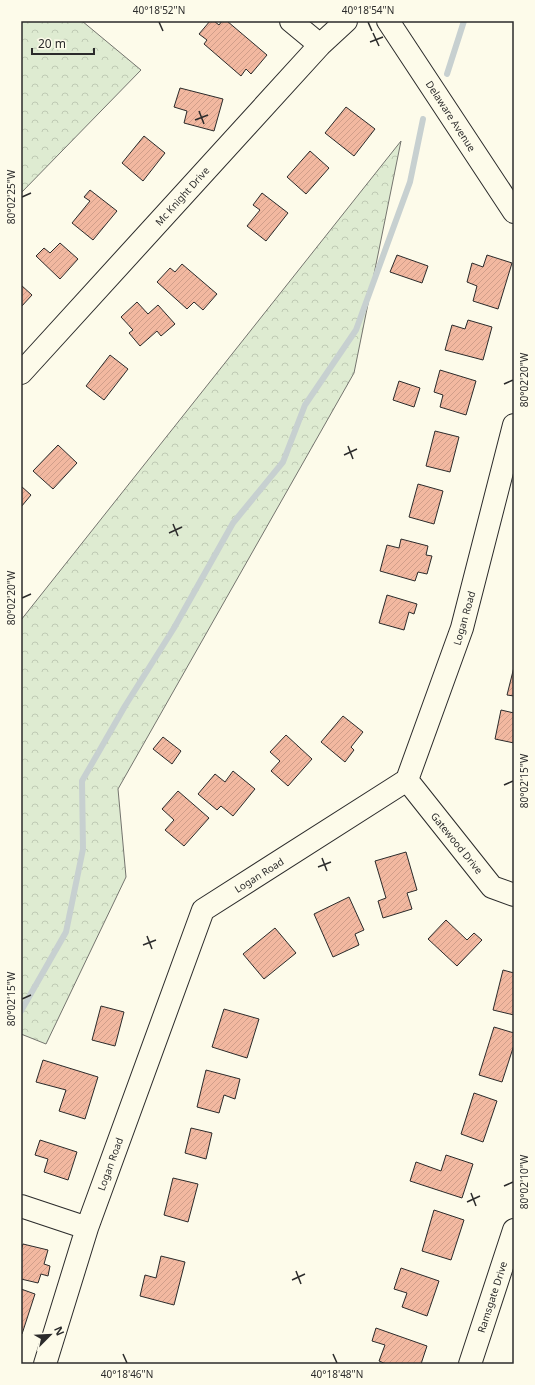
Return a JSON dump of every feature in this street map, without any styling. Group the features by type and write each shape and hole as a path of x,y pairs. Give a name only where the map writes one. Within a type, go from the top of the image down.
{"street":[{"path":"291,21 320,45"},
{"name":"Mc Knight Drive","path":"21,373 320,45 346,21"},
{"name":"Delaware Avenue","path":"388,21 514,212"},
{"name":"Logan Road","path":"45,1364 87,1228 203,910 407,780 462,628 514,425"},
{"name":"Gatewood Drive","path":"407,780 492,887 514,895"},
{"path":"21,1206 87,1228"},
{"name":"Ramsgate Drive","path":"470,1364 514,1230"}],"green space":[{"path":"21,21 82,21 141,70 21,193"},
{"path":"401,141 354,373 118,789 126,877 46,1044 21,1034 21,620"}],"building":[{"path":"210,21 214,21 219,25 222,21 227,21 267,55 251,74 246,69 241,76 204,44 207,40 199,34"},
{"path":"180,88 223,99 214,131 184,123 187,111 174,107"},
{"path":"346,107 375,129 354,156 325,133"},
{"path":"144,136 165,153 143,181 122,163"},
{"path":"310,151 329,168 306,194 287,177"},
{"path":"90,190 117,211 93,240 72,223 90,201 84,197"},
{"path":"262,193 288,213 266,241 247,226 260,210 253,205"},
{"path":"60,243 78,259 60,279 36,256 44,248 50,253"},
{"path":"397,255 428,266 422,283 390,272"},
{"path":"487,255 512,263 498,309 473,301 477,286 467,282 472,263 483,267"},
{"path":"182,264 217,294 203,310 194,302 187,309 157,282 170,268 175,272"},
{"path":"21,285 32,295 21,307"},
{"path":"137,302 148,314 158,305 175,324 161,336 157,331 140,346 129,333 133,330 121,317"},
{"path":"468,320 492,327 483,360 445,350 452,325 465,329"},
{"path":"110,355 128,369 104,400 86,386"},
{"path":"440,370 476,381 466,415 440,407 443,395 434,392"},
{"path":"399,381 420,388 414,407 393,400"},
{"path":"435,431 459,437 450,472 426,466"},
{"path":"58,445 77,463 53,489 33,471"},
{"path":"418,484 443,491 434,524 409,517"},
{"path":"21,486 31,495 21,507"},
{"path":"401,539 428,546 426,555 432,556 427,574 418,572 415,581 380,571 387,545 399,548"},
{"path":"387,595 417,604 414,614 409,612 404,630 379,623"},
{"path":"514,667 514,696 507,695"},
{"path":"501,710 514,713 514,743 495,739"},
{"path":"343,716 363,732 351,747 354,750 345,762 321,742"},
{"path":"286,735 312,759 288,786 271,771 280,761 270,752"},
{"path":"163,737 181,751 172,764 153,749"},
{"path":"233,771 255,789 233,816 221,806 217,810 198,794 215,774 225,782"},
{"path":"178,791 209,818 184,846 165,830 174,820 162,809"},
{"path":"406,852 417,890 407,893 412,909 383,918 378,901 386,898 375,861"},
{"path":"349,897 364,930 355,934 359,945 333,957 314,914"},
{"path":"446,920 467,940 474,933 482,940 457,966 428,939"},
{"path":"275,928 296,953 264,979 243,954"},
{"path":"503,970 514,973 514,1015 493,1010"},
{"path":"101,1006 124,1012 115,1046 92,1040"},
{"path":"224,1009 259,1019 247,1058 212,1047"},
{"path":"494,1027 514,1033 514,1045 502,1082 479,1075"},
{"path":"43,1060 98,1077 85,1119 59,1111 66,1090 36,1082"},
{"path":"206,1070 240,1079 235,1099 224,1095 219,1113 197,1107"},
{"path":"474,1093 497,1101 483,1142 461,1134"},
{"path":"191,1128 212,1133 206,1159 185,1153"},
{"path":"40,1140 77,1152 68,1180 44,1172 48,1159 35,1155"},
{"path":"446,1155 473,1164 462,1198 410,1181 416,1162 441,1171"},
{"path":"173,1178 198,1184 188,1222 164,1215"},
{"path":"434,1210 464,1220 451,1260 422,1251"},
{"path":"23,1244 48,1250 44,1264 50,1266 48,1276 41,1274 38,1283 21,1279 21,1250"},
{"path":"161,1256 185,1262 174,1305 140,1296 145,1275 156,1278"},
{"path":"401,1268 439,1281 427,1316 402,1307 407,1293 394,1289"},
{"path":"21,1289 35,1294 22,1334 21,1334"},
{"path":"376,1328 427,1346 421,1364 386,1364 379,1361 385,1345 372,1341"}],"waterway":[{"path":"447,74 464,21"},
{"path":"21,1011 66,932 83,849 82,781 125,706 174,628 233,523 283,462 305,405 356,330 410,182 423,119"}]}
